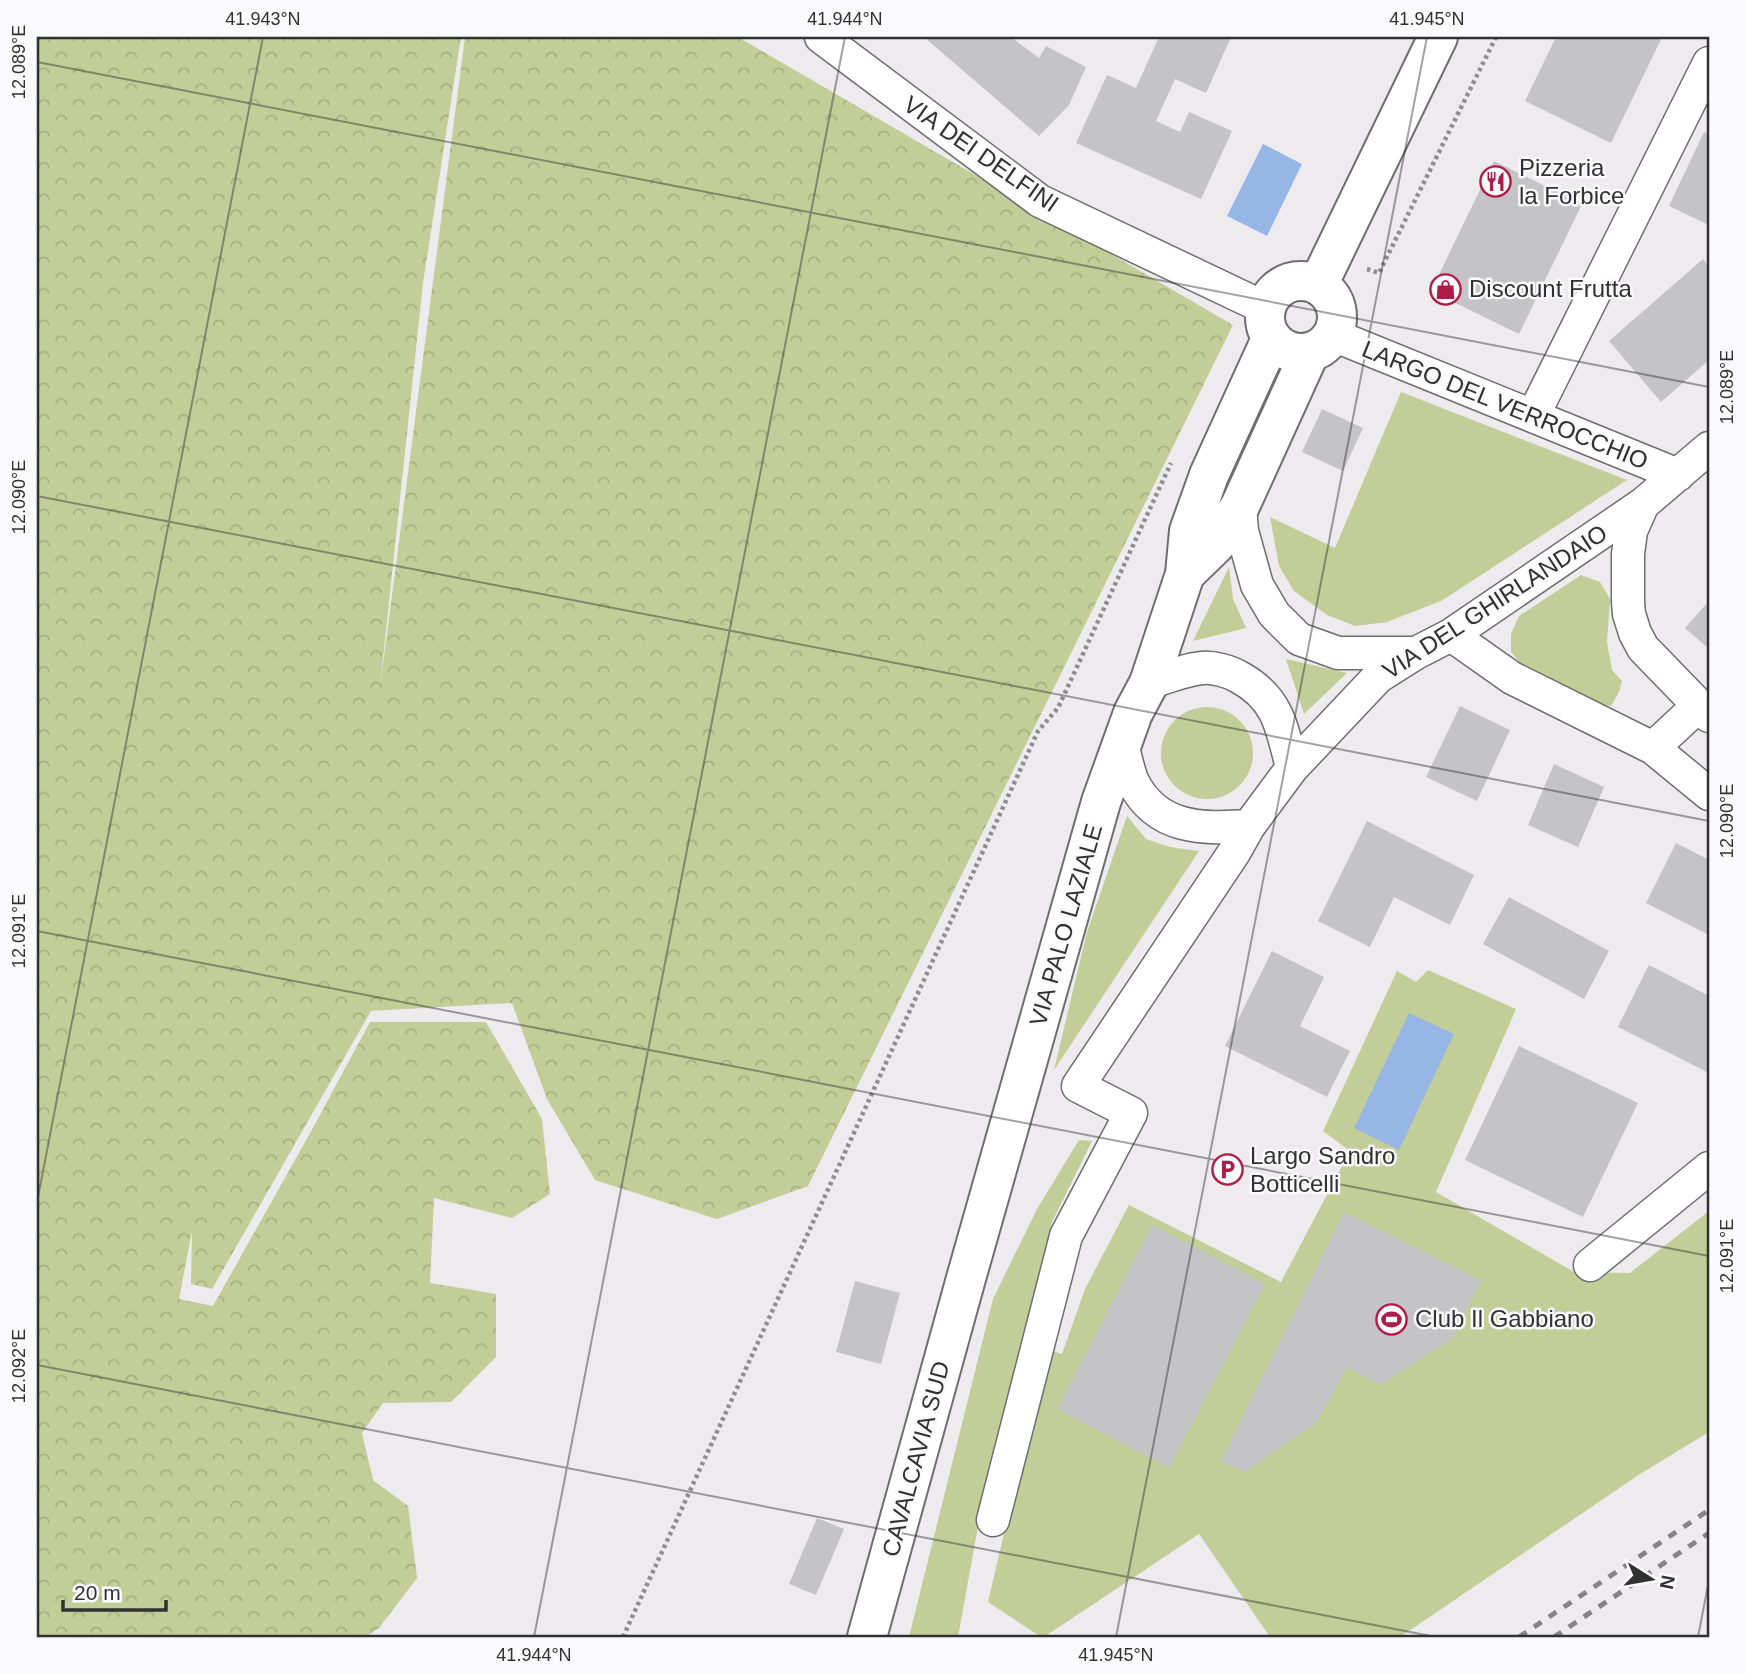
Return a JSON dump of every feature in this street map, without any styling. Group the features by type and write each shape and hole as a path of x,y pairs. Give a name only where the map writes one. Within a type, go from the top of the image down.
{"street":[{"name":"VIA DEI DELFINI","path":"821,37 1040,201 1268,323"},
{"path":"1318,285 1438,37"},
{"path":"1533,416 1709,63"},
{"name":"VIA PALO LAZIALE","path":"965,1282 1101,802 1133,713 1149,682 1185,574 1189,531 1268,323 1269,298 1277,289 1297,280 1318,285 1328,292 1334,302 1336,324 1321,344 1240,506 1216,544 1185,574"},
{"path":"1268,323 1279,347 1289,352 1299,354 1321,344"},
{"name":"LARGO DEL VERROCCHIO","path":"1321,344 1533,416 1678,475"},
{"name":"VIA DEL GHIRLANDAIO","path":"1292,768 1378,677 1451,635 1643,503 1709,448"},
{"path":"1643,503 1631,531 1628,554 1629,614 1643,648 1704,711 1653,748"},
{"path":"1240,506 1242,531 1256,585 1274,614 1299,639 1338,653 1416,653"},
{"path":"1451,635 1512,678 1653,748 1709,794"},
{"path":"993,1520 1066,1237 1131,1114 1078,1086 1249,826 1292,768 1274,707 1256,686 1231,673 1204,668 1149,682"},
{"path":"1122,745 1133,781 1146,802"},
{"path":"1101,802 1125,794 1146,802 1164,816 1186,825 1209,828 1249,826"},
{"path":"1590,1265 1709,1168"},
{"name":"CAVALCAVIA SUD","path":"867,1637 965,1282"}],"path":[{"path":"1379,273 1496,37"},
{"path":"624,1637 1038,731 1058,708 1172,461"}],"green space":[{"path":"37,37 461,37 423,283 380,687 465,37 738,37 1233,325 808,1186 717,1219 595,1180 547,1099 512,1003 371,1011 212,1289 191,1284 192,1231 179,1299 213,1306 370,1022 486,1022 542,1119 550,1194 512,1218 434,1198 430,1283 496,1294 496,1357 451,1402 383,1403 362,1433 373,1480 408,1506 417,1578 379,1628 365,1637 37,1637"},
{"path":"1401,392 1627,480 1441,601 1387,622 1355,626 1327,615 1294,591 1279,566 1270,517 1335,548"},
{"path":"1229,567 1233,599 1246,628 1193,641"},
{"path":"1581,575 1600,582 1610,599 1607,642 1612,670 1622,681 1611,706 1602,705 1529,673 1511,652 1511,634 1519,616"},
{"path":"1286,659 1347,673 1304,714"},
{"path":"1207,707 1225,711 1239,721 1249,735 1253,753 1249,771 1239,785 1225,795 1207,799 1189,795 1175,785 1165,771 1161,753 1165,735 1175,721 1189,711"},
{"path":"1127,816 1146,839 1170,847 1199,851 1054,1070 1087,932"},
{"name":"Club Il Gabbiano","path":"1428,970 1516,1009 1436,1192 1574,1272 1630,1273 1709,1211 1709,1432 1640,1474 1400,1637 1270,1637 1199,1534 1041,1637 988,1602 1047,1349 1062,1354 1085,1289 1129,1205 1281,1282 1350,1151 1323,1131 1397,971 1416,982"},
{"path":"1079,1140 1092,1141 1052,1222 979,1521 958,1637 909,1637 993,1299 1037,1209"}],"water":[{"path":"1263,144 1302,164 1267,236 1227,216"},
{"path":"1409,1013 1454,1034 1399,1150 1354,1128"}],"building":[{"path":"924,37 1011,37 1039,58 1046,46 1086,67 1069,105 1039,136"},
{"path":"1159,37 1231,37 1206,93 1175,79 1156,121 1180,132 1189,112 1232,131 1201,199 1076,143 1107,75 1136,88"},
{"path":"1556,37 1662,37 1611,143 1525,101"},
{"path":"1704,132 1709,135 1709,225 1669,206"},
{"path":"1494,161 1582,204 1519,334 1431,291"},
{"path":"1703,259 1709,267 1709,360 1661,402 1609,341"},
{"path":"1322,409 1363,428 1343,471 1302,452"},
{"path":"1709,601 1709,649 1685,628"},
{"path":"1460,706 1510,730 1477,801 1426,777"},
{"path":"1554,764 1604,787 1578,847 1528,825"},
{"path":"1367,821 1474,875 1450,925 1394,897 1370,947 1318,921"},
{"path":"1676,843 1709,860 1709,935 1646,903"},
{"path":"1509,897 1609,951 1584,999 1483,944"},
{"path":"1272,951 1324,977 1300,1026 1350,1051 1327,1097 1225,1046"},
{"path":"1649,965 1709,996 1709,1073 1618,1027"},
{"path":"1519,1046 1638,1103 1583,1217 1465,1160"},
{"path":"1344,1212 1481,1281 1452,1339 1380,1385 1347,1367 1317,1422 1245,1472 1221,1461"},
{"path":"1152,1225 1265,1284 1169,1468 1057,1409"},
{"path":"855,1281 900,1293 881,1364 836,1352"},
{"path":"817,1518 844,1529 816,1595 789,1584"}],"railway":[{"path":"1519,1637 1709,1510"},
{"path":"1554,1637 1709,1533"}],"place":[{"name":"Pizzeria la Forbice","path":"1496,182"},
{"name":"Discount Frutta","path":"1446,289"},
{"name":"Largo Sandro Botticelli","path":"1227,1170"},
{"name":"Club Il Gabbiano","path":"1392,1319"}]}
